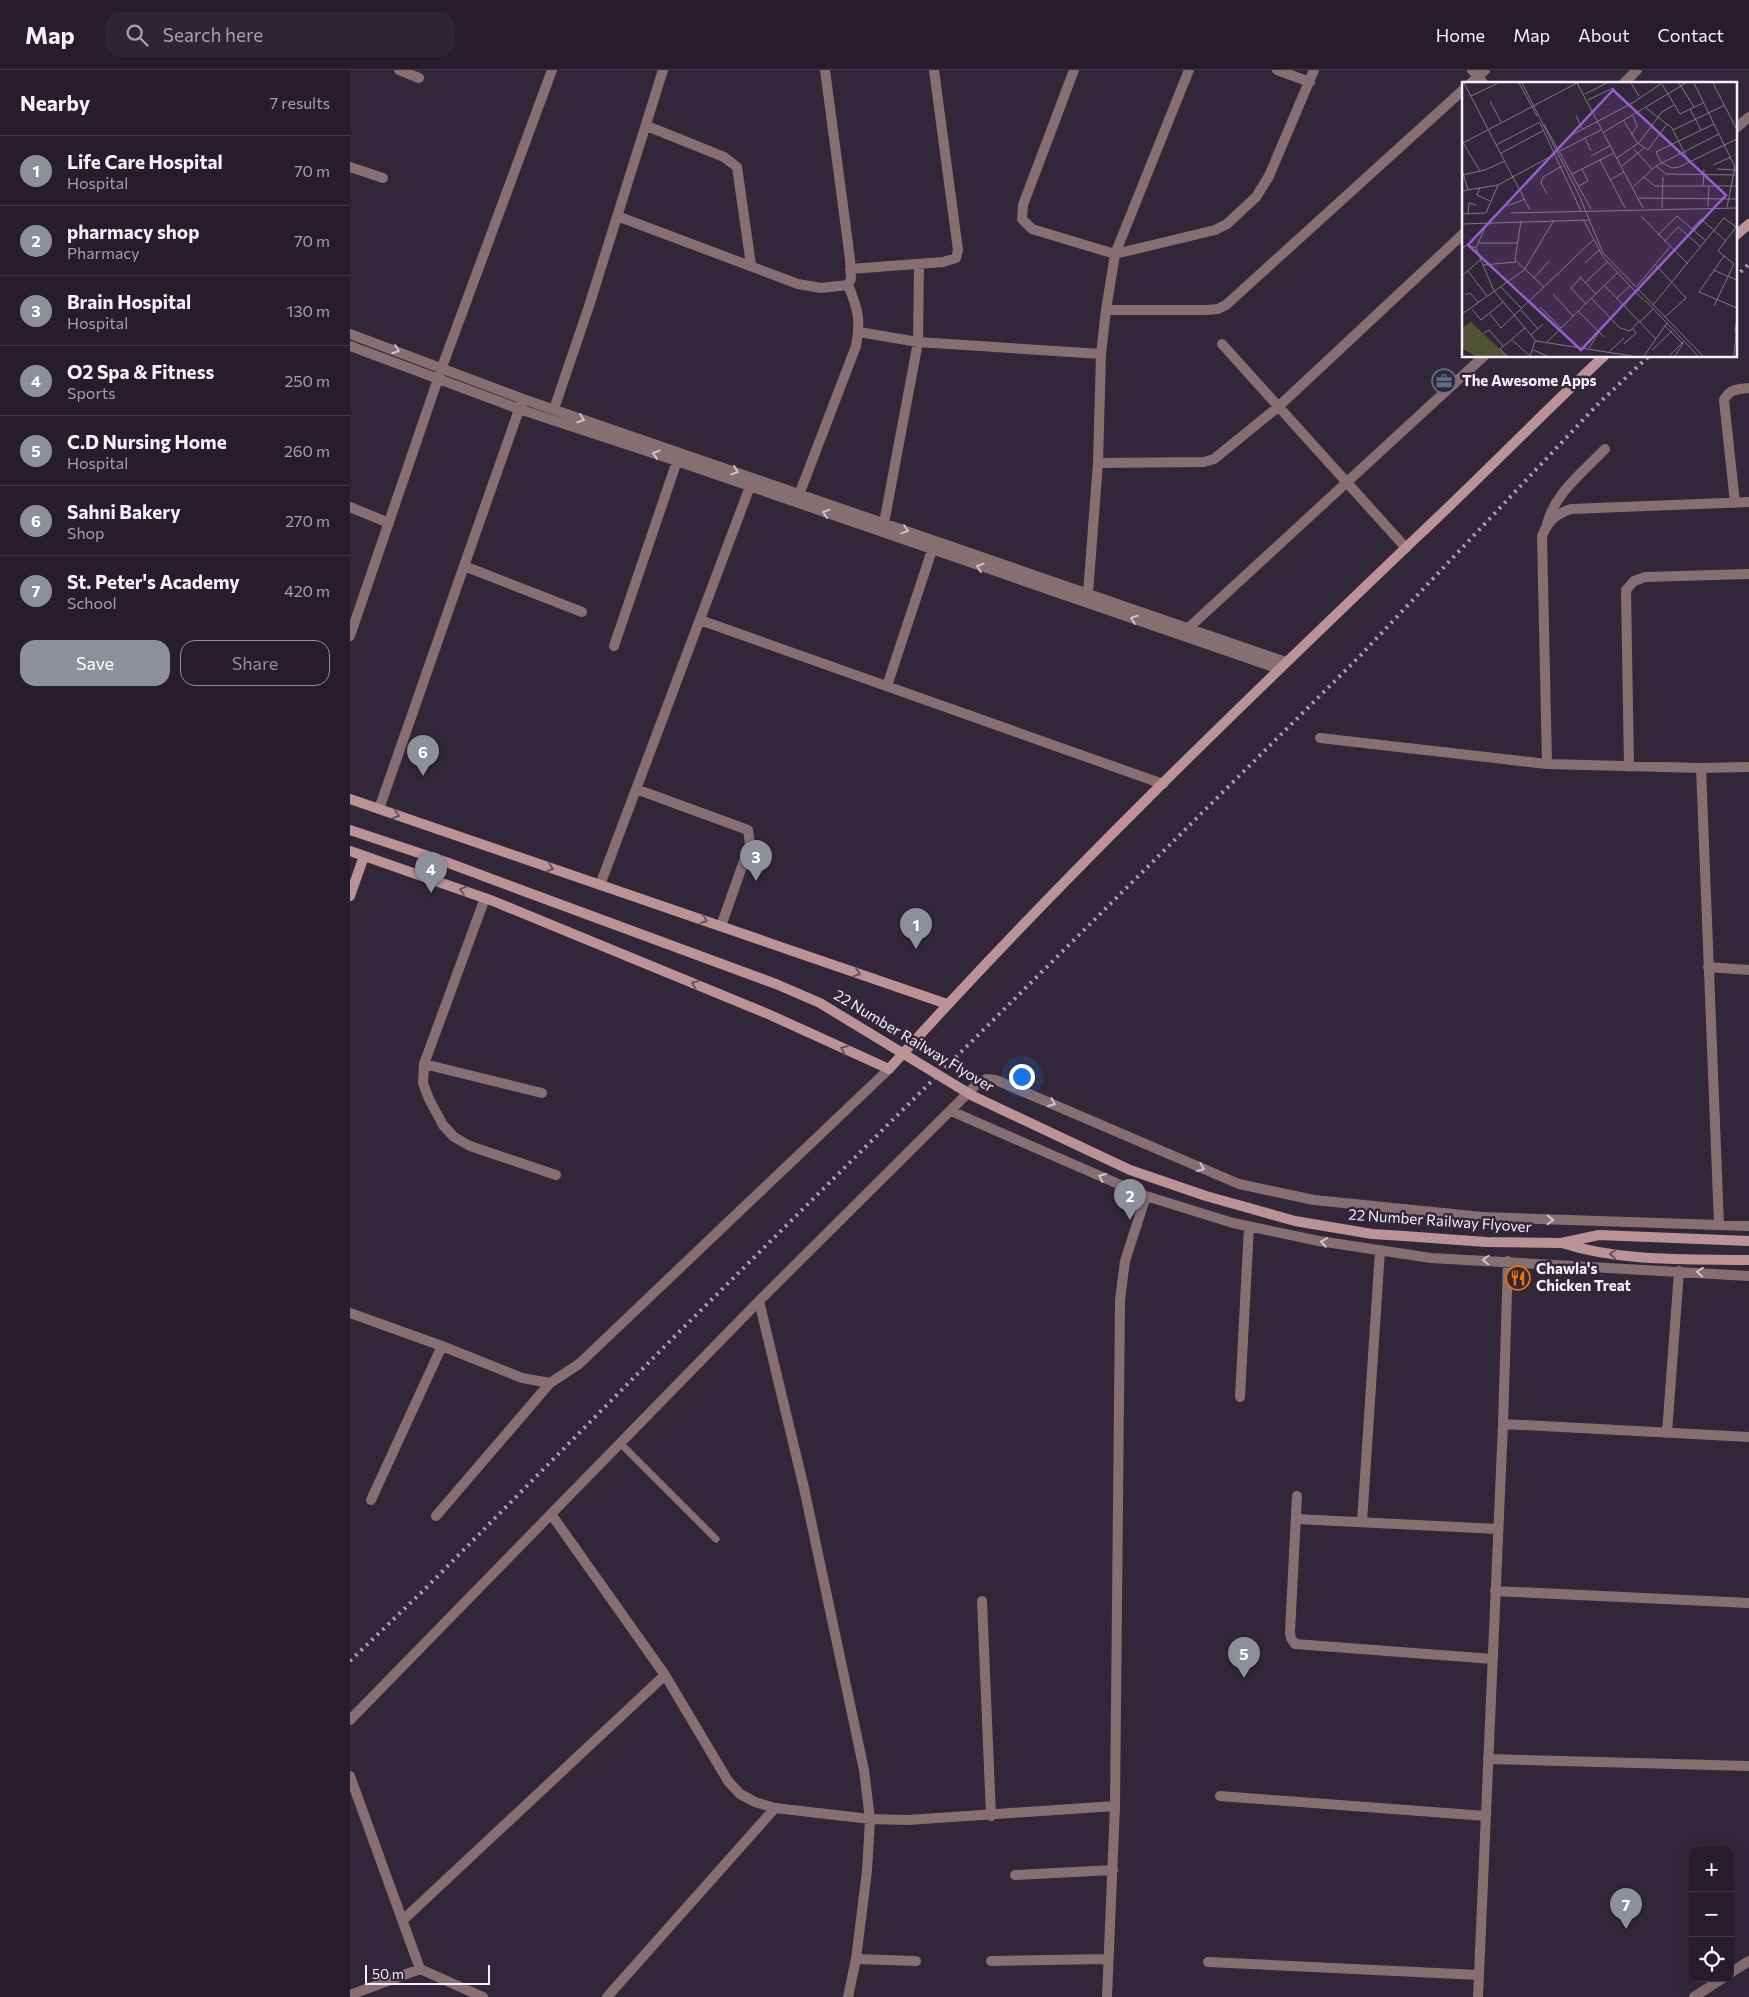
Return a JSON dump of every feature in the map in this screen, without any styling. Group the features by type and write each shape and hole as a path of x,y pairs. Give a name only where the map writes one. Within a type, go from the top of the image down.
{"street":[{"path":"399,70 419,78"},
{"path":"350,636 442,367 552,70"},
{"path":"554,409 647,126 663,70"},
{"path":"798,498 856,346 859,332 858,310 848,285 851,279 850,269 825,70"},
{"path":"850,269 949,262 956,258 958,250 934,70"},
{"path":"1074,70 1023,205 1022,219 1032,228 1115,254 1215,230 1243,211 1269,176 1314,70"},
{"path":"1088,593 1098,463 1101,354 1115,254 1189,70"},
{"path":"1277,70 1310,82"},
{"path":"1625,82 1638,70"},
{"path":"1106,310 1206,310 1218,309 1226,305 1462,91"},
{"path":"1736,128 1749,117"},
{"path":"647,126 724,157 737,167 751,265"},
{"path":"350,167 383,178"},
{"path":"617,216 810,287 848,285"},
{"path":"1736,235 1749,224"},
{"path":"1098,463 1209,460 1226,450 1278,407 1462,235"},
{"path":"884,523 918,342 919,264"},
{"path":"859,332 918,342 1101,354"},
{"path":"350,334 442,367 521,404 554,409 751,482 1283,665"},
{"path":"1222,344 1406,548"},
{"path":"350,346 439,378 521,404 677,461 751,482"},
{"path":"1185,632 1482,358"},
{"path":"436,1516 550,1383 580,1364 889,1069 947,1004 1163,784 1283,665 1602,358"},
{"path":"1735,503 1724,400 1728,393 1735,389 1749,388"},
{"path":"379,809 521,404"},
{"path":"1547,764 1542,536 1551,509 1558,497 1605,449"},
{"path":"614,646 677,461"},
{"path":"600,885 751,482"},
{"path":"798,498 884,523 933,545 1088,593 1185,632"},
{"path":"1546,526 1558,514 1570,509 1749,502"},
{"path":"350,508 390,523"},
{"path":"886,686 933,545"},
{"path":"464,566 582,612"},
{"path":"1629,767 1626,590 1634,581 1645,577 1749,574"},
{"path":"700,620 1163,784"},
{"path":"1320,738 1547,764 1629,767 1749,767"},
{"path":"1701,768 1719,1225"},
{"path":"636,789 748,830 750,844 721,926"},
{"path":"350,800 947,1004"},
{"name":"22 Number Railway Flyover","path":"350,830 521,890 776,984 820,1003 881,1038 974,1096 1130,1170 1206,1196 1295,1221 1372,1234 1486,1242 1561,1243 1599,1235 1749,1241"},
{"path":"350,851 485,898 768,1014 889,1069"},
{"path":"350,896 364,856"},
{"path":"485,898 424,1064 423,1082 429,1099 443,1125 454,1137 470,1146 556,1175"},
{"path":"1708,967 1749,970"},
{"path":"424,1064 542,1093"},
{"path":"350,1720 759,1301 977,1084 986,1079 996,1080 1239,1184 1314,1200 1483,1217 1749,1226"},
{"path":"951,1111 1146,1196 1249,1226 1319,1241 1431,1258 1749,1276"},
{"path":"1107,1997 1115,1806 1120,1300 1125,1261 1146,1196"},
{"path":"1240,1397 1249,1226"},
{"name":"22 Number Railway Flyover","path":"1561,1243 1592,1253 1678,1259 1749,1260"},
{"path":"1362,1522 1380,1250"},
{"path":"1478,1997 1503,1424 1508,1261"},
{"path":"1667,1433 1679,1271"},
{"path":"759,1301 804,1488 864,1770 870,1819 867,1871 856,1959 848,1997"},
{"path":"350,1313 442,1346 522,1378 550,1383"},
{"path":"371,1500 442,1346"},
{"path":"1503,1424 1749,1437"},
{"path":"1296,1496 1290,1632 1295,1644 1493,1659"},
{"path":"551,1514 665,1675 728,1781 740,1794 755,1802 775,1808 870,1819 908,1820 991,1816 1115,1806"},
{"path":"1296,1519 1498,1530"},
{"path":"1495,1591 1749,1603"},
{"path":"982,1601 991,1816"},
{"path":"404,1920 665,1675"},
{"path":"1488,1759 1749,1766"},
{"path":"350,1776 420,1968"},
{"path":"1220,1796 1486,1816"},
{"path":"607,1997 775,1808"},
{"path":"1015,1875 1113,1870"},
{"path":"856,1959 916,1962"},
{"path":"991,1961 1108,1959"},
{"path":"1734,1971 1749,1961"},
{"path":"1208,1962 1479,1975"},
{"path":"350,1995 420,1968 483,1997"},
{"path":"1694,1997 1717,1982"}],"lane":[{"path":"620,1443 716,1539"}],"railway":[{"path":"1736,276 1749,264"},
{"path":"350,1661 425,1589 677,1334 1358,658 1599,403 1647,358"}],"place":[{"name":"The Awesome Apps","path":"1444,381"},
{"name":"Sahni Bakery","path":"423,776"},
{"name":"Brain Hospital","path":"756,881"},
{"name":"O2 Spa & Fitness","path":"431,893"},
{"name":"Life Care Hospital","path":"916,949"},
{"name":"pharmacy shop","path":"1130,1220"},
{"name":"Chawla's Chicken Treat","path":"1518,1278"},
{"name":"C.D Nursing Home","path":"1244,1678"},
{"name":"St. Peter's Academy","path":"1626,1929"}]}
